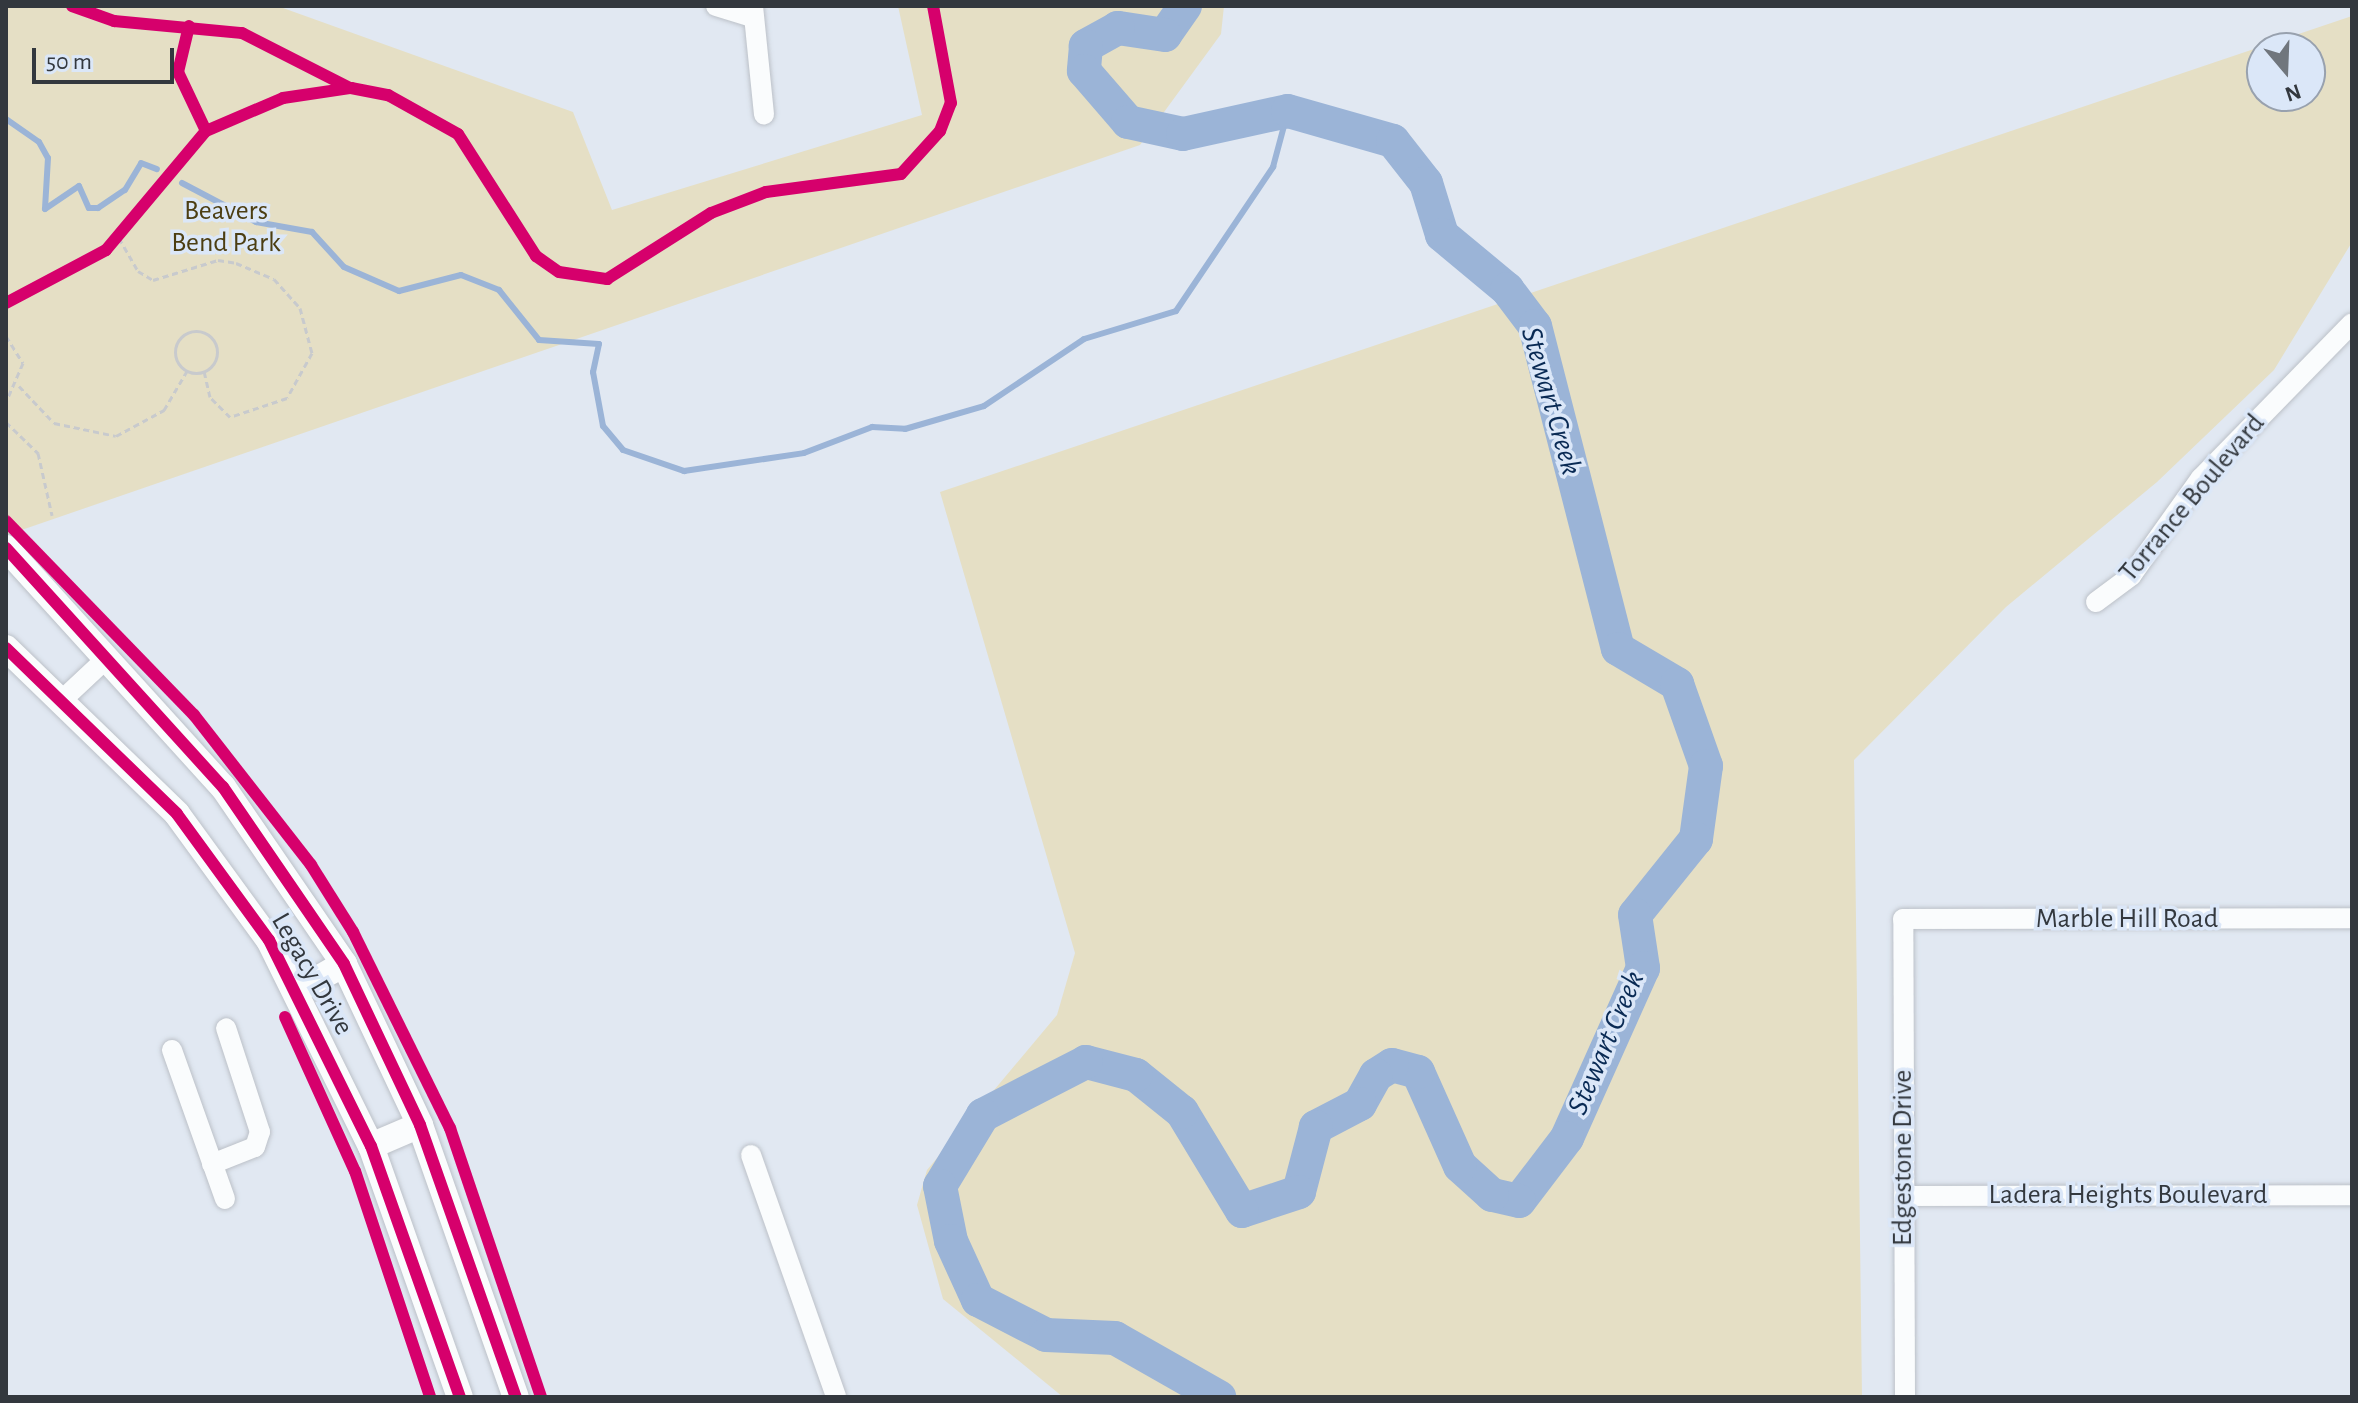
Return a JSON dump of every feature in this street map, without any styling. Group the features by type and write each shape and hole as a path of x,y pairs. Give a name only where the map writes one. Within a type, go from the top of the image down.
{"main road":[{"name":"Legacy Drive","path":"6,548 108,657 267,843 344,964 420,1125 516,1397"},
{"name":"Legacy Drive","path":"6,648 177,814 298,990 371,1146 460,1397"},
{"path":"298,990 344,964"},
{"path":"371,1146 420,1125"}],"street":[{"path":"716,6 751,11 764,114"},
{"name":"Torrance Boulevard","path":"2096,602 2131,576 2201,478 2352,323"},
{"path":"61,701 108,657"},
{"name":"Marble Hill Road","path":"1903,919 2352,918"},
{"name":"Edgestone Drive","path":"1903,919 1905,1397"},
{"path":"212,1164 255,1147 260,1132 226,1028"},
{"path":"172,1050 225,1199"},
{"path":"751,1155 836,1397"},
{"name":"Ladera Heights Boulevard","path":"1904,1196 2352,1195"}],"path":[{"path":"106,250 134,222"},
{"path":"119,238 138,271 153,280 218,260 256,269 308,323 312,353 287,398 230,417 216,407 204,371 217,347 208,334 192,331 175,348 187,371"},
{"path":"6,336 23,363 19,386 6,402"},
{"path":"187,371 204,371"},
{"path":"19,386 54,423 93,437 116,436 164,410 187,371"},
{"path":"6,422 38,453 52,515"}],"green space":[{"name":"Beavers Bend Park","path":"6,6 283,8 573,112 612,210 922,115 898,6 1224,6 1221,34 1140,145 7,535"},
{"path":"2352,16 2352,242 2274,370 2157,482 2006,607 1854,760 1862,1397 1063,1397 943,1299 917,1205 927,1170 1057,1015 1075,953 940,492 2246,52 2246,112 2326,112 2326,32 2305,32"}],"waterway":[{"name":"Stewart Creek","path":"1185,6 1165,35 1118,28 1086,46 1084,71 1128,122 1183,134 1288,111 1393,141 1426,183 1442,235 1507,289 1535,326 1618,649 1677,684 1706,766 1696,839 1635,915 1643,968 1567,1138 1519,1201 1492,1195 1460,1166 1418,1072 1392,1065 1376,1075 1360,1104 1316,1127 1299,1192 1242,1211 1182,1112 1136,1075 1086,1062 983,1115 940,1186 951,1241 978,1300 1046,1335 1115,1338 1219,1397"},
{"path":"182,183 256,222 312,232 344,267 399,291 461,275 499,290 539,340 599,344 593,372 603,426 623,450 684,471 804,453 872,427 905,429 984,406 1084,339 1176,311 1273,167 1288,111"},
{"path":"6,119 39,142 48,158 45,209 79,186 89,208 98,208 125,190 141,163 157,169"}],"cycle path":[{"path":"72,6 114,21 242,33 348,87"},
{"path":"6,303 106,250 206,131 283,98 351,88 388,95 458,134 536,256 559,272 607,279 711,213 766,192 901,174 940,131 951,103 933,6"},
{"path":"189,26 178,72 206,131"},
{"path":"6,521 194,715 311,865 353,932 450,1128 541,1397"},
{"path":"6,548 223,787 344,964 420,1125 516,1397"},
{"path":"6,648 177,814 269,940 371,1146 460,1397"},
{"path":"285,1017 355,1171 430,1397"}]}
